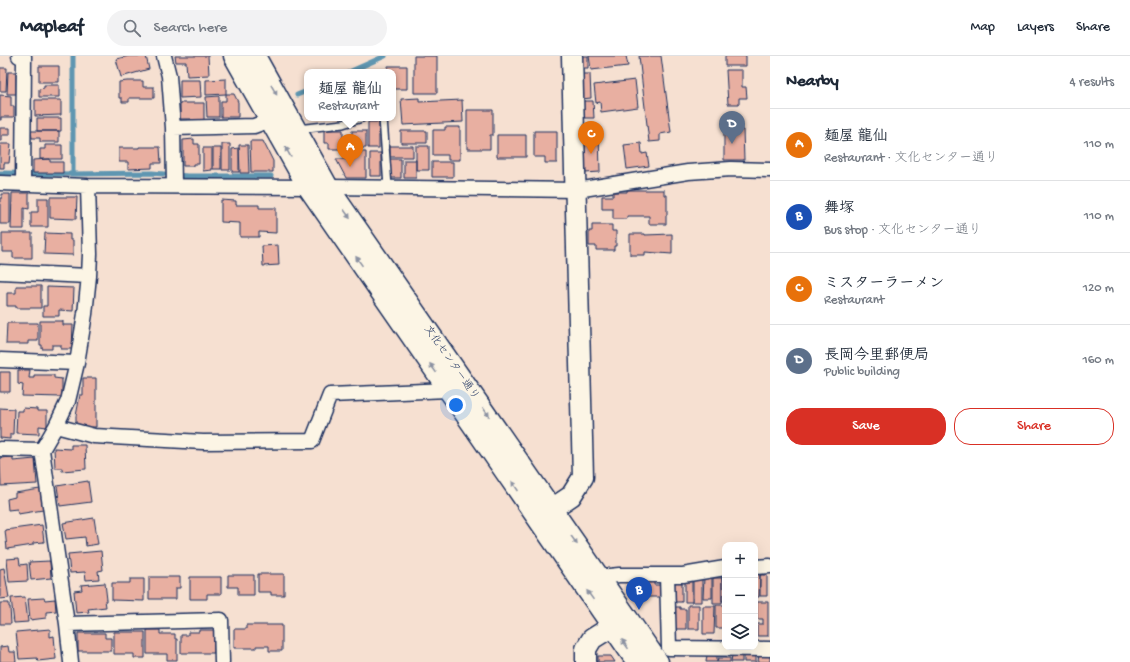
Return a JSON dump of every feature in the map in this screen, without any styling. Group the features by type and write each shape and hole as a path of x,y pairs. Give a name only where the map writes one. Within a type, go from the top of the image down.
{"street":[{"path":"19,56 24,56 23,177"},
{"path":"164,56 169,76 173,128 174,178"},
{"name":"文化センター通り","path":"234,56 308,187 448,390 544,513 600,577 620,622"},
{"name":"文化センター通り","path":"255,56 328,187 544,513 620,622 654,656"},
{"path":"544,513 571,496 583,477 577,190 572,56"},
{"path":"173,128 254,126 270,120"},
{"path":"0,183 23,177 88,186 174,178 308,187 577,190 688,172 731,169 770,170"},
{"path":"71,662 68,624 42,450 68,401 77,363 85,314 89,276 90,254 88,186"},
{"path":"0,272 89,276"},
{"path":"0,360 77,363"},
{"path":"56,426 94,436 203,442 312,441 330,395 448,390"},
{"path":"0,449 42,450"},
{"path":"758,567 770,566"},
{"path":"600,577 619,575 683,575 722,568"},
{"path":"667,576 654,656 770,649"},
{"path":"68,624 221,620 222,662"},
{"path":"586,662 586,649 592,639 620,622"}],"lane":[{"path":"297,129 343,124 352,121"},
{"path":"383,121 388,187"}],"building":[{"path":"129,56 146,56 149,69 121,77 116,59"},
{"path":"175,56 208,56 209,75 187,76 186,62 176,62"},
{"path":"414,56 437,56 437,93 414,93"},
{"path":"581,56 588,56 588,68 582,68"},
{"path":"589,56 626,56 628,66 591,70"},
{"path":"639,56 661,56 671,132 660,134 660,141 649,142"},
{"path":"725,56 746,56 746,66 725,66"},
{"path":"39,66 59,66 59,82 39,82"},
{"path":"388,66 407,66 407,89 396,89 396,69 388,69"},
{"path":"0,68 7,68 6,91 0,91"},
{"path":"726,70 742,70 742,87 746,87 747,98 739,98 739,104 728,104"},
{"path":"8,72 16,72 16,94 7,94"},
{"path":"581,74 590,74 591,98 582,99"},
{"path":"226,79 226,94 206,95 206,80"},
{"path":"180,80 200,80 201,97 180,98"},
{"path":"635,80 638,107 601,112 600,102 596,103 594,85"},
{"path":"143,81 143,87 154,87 154,98 129,98 129,102 122,102 122,98 119,98 119,82"},
{"path":"44,85 59,85 59,97 39,97 39,89 44,88"},
{"path":"226,94 234,94 238,102 238,117 221,117 221,101 226,101"},
{"path":"0,95 11,96 11,106 14,106 14,117 1,117 0,120"},
{"path":"219,96 219,117 207,117 206,97"},
{"path":"419,98 419,102 462,100 463,122 403,125 401,99"},
{"path":"35,100 61,100 61,115 35,116"},
{"path":"583,101 593,101 594,118 583,118"},
{"path":"180,103 204,103 204,123 191,123 191,119 180,119"},
{"path":"467,110 493,110 493,135 490,135 490,149 467,149"},
{"path":"37,118 61,118 61,131 37,131"},
{"path":"724,121 741,121 741,130 743,130 744,160 724,160"},
{"path":"368,122 379,122 379,148 368,148"},
{"path":"445,127 460,127 460,160 448,160 448,155 433,155 433,130 445,130"},
{"path":"0,128 10,128 10,135 2,135 2,141 0,141"},
{"path":"324,130 343,130 343,149 329,149 329,143 324,143"},
{"path":"31,131 59,131 59,142 40,142 40,138 32,138"},
{"path":"352,131 366,131 366,148 346,148 346,135 352,135"},
{"path":"401,131 427,131 427,143 401,143"},
{"path":"534,131 557,131 557,163 545,163 545,157 534,157"},
{"path":"599,133 600,172 585,173 584,134"},
{"path":"497,135 526,135 526,157 497,157"},
{"path":"194,139 194,144 199,144 199,164 193,164 193,166 183,166 183,140"},
{"path":"250,141 263,141 273,161 273,172 251,172"},
{"path":"641,143 642,154 647,153 649,166 627,169 624,145"},
{"path":"0,144 11,144 9,163 4,163 4,168 0,168"},
{"path":"222,144 230,144 230,170 222,170"},
{"path":"45,145 62,145 62,159 40,159 40,149 45,149"},
{"path":"239,145 248,145 249,173 240,173"},
{"path":"390,146 413,146 413,157 390,157"},
{"path":"416,146 429,146 429,170 416,170"},
{"path":"160,147 161,163 152,163 152,168 128,169 128,162 119,162 119,148"},
{"path":"203,148 212,148 212,170 203,171"},
{"path":"213,148 221,148 221,169 213,169"},
{"path":"239,148 239,172 232,172 232,149"},
{"path":"346,152 366,152 366,178 346,178 336,159 346,159"},
{"path":"370,153 381,153 381,176 370,176"},
{"path":"50,159 50,162 63,162 63,173 33,173 33,160"},
{"path":"390,159 401,159 401,178 390,178"},
{"path":"404,160 416,160 416,178 404,178"},
{"path":"432,162 453,162 453,177 432,177"},
{"path":"627,190 664,190 664,195 667,195 666,224 649,224 649,216 627,216 627,219 613,219 613,209 602,209 602,196 613,196 613,192 627,192"},
{"path":"12,193 29,193 29,209 24,208 24,229 11,229"},
{"path":"2,194 10,194 10,224 0,224 0,198 2,198"},
{"path":"50,197 77,197 76,219 50,218"},
{"path":"38,198 48,198 48,227 31,227 31,212 38,212"},
{"path":"221,200 236,201 236,205 259,205 259,208 276,208 276,233 259,232 259,237 240,237 240,223 221,222"},
{"path":"592,225 612,225 612,231 616,231 616,246 614,246 614,250 596,250 596,246 589,246 589,231 592,231"},
{"path":"2,233 32,233 32,258 13,258 13,252 2,252"},
{"path":"45,233 70,234 70,240 73,240 73,255 44,254"},
{"path":"630,234 672,234 672,254 645,252 645,255 630,255"},
{"path":"278,245 279,265 263,266 262,246"},
{"path":"16,286 41,286 41,308 16,308 16,306 7,306 7,293 16,293"},
{"path":"47,287 74,288 73,311 59,310 59,316 43,316 43,306 47,306"},
{"path":"40,321 63,321 63,325 73,325 72,349 61,349 61,345 52,345 52,349 42,349 42,345 40,345"},
{"path":"7,323 38,323 38,341 28,341 28,344 6,344"},
{"path":"18,370 30,370 29,378 34,378 34,375 54,375 54,378 62,379 62,397 22,396 23,385 18,384"},
{"path":"0,372 10,372 10,392 0,392"},
{"path":"83,378 96,378 96,427 76,427 76,416 80,395 83,395"},
{"path":"0,408 14,409 13,434 10,434 10,439 0,438"},
{"path":"23,408 37,409 37,411 47,411 47,427 39,426 39,434 16,433 17,411 23,411"},
{"path":"71,445 85,445 86,469 62,471 62,468 55,468 54,448 71,449"},
{"path":"13,457 13,461 35,459 37,484 1,486 0,458"},
{"path":"88,481 91,502 60,506 57,486"},
{"path":"40,489 43,510 18,514 17,509 8,510 7,499 15,497 15,493"},
{"path":"94,518 98,544 86,546 85,537 66,539 63,523"},
{"path":"42,525 44,542 7,549 5,530"},
{"path":"101,551 103,570 98,571 99,579 86,580 85,572 70,573 68,554"},
{"path":"19,558 20,565 27,564 28,581 9,582 7,559"},
{"path":"50,561 51,578 31,580 29,562"},
{"path":"4,568 9,598 0,599 0,569"},
{"path":"258,574 284,574 284,595 271,595 271,592 258,592"},
{"path":"758,574 760,574 759,597"},
{"path":"228,575 254,575 254,595 238,595 238,587 228,587"},
{"path":"760,575 767,575 767,596 760,596"},
{"path":"149,577 180,577 180,588 176,588 176,599 149,599"},
{"path":"190,577 221,577 221,594 207,594 207,599 190,599"},
{"path":"693,577 702,577 702,602 693,602"},
{"path":"704,578 712,578 712,598 703,598"},
{"path":"713,578 722,578 722,603 713,603"},
{"path":"130,579 144,579 144,601 112,600 112,583 130,583"},
{"path":"673,579 682,579 682,602 673,602"},
{"path":"685,579 692,579 692,602 685,602"},
{"path":"635,582 654,582 654,585 662,585 662,597 640,597 640,594 635,594"},
{"path":"105,583 107,600 105,600 106,607 88,609 89,612 76,613 74,591 82,590 81,585"},
{"path":"25,597 28,622 14,623 11,598"},
{"path":"44,598 45,600 55,599 56,611 46,612 46,618 30,620 28,599"},
{"path":"758,602 768,602 768,636 758,636 758,624 763,624 763,619 758,619"},
{"path":"0,603 9,603 11,624 0,624"},
{"path":"688,605 699,605 699,629 688,629"},
{"path":"716,605 722,605 722,628 716,628"},
{"path":"703,606 715,606 714,634 703,634"},
{"path":"674,607 686,609 686,629 675,629"},
{"path":"246,625 282,625 282,651 269,651 269,646 256,646 256,648 234,648 234,629 246,629"},
{"path":"50,629 50,637 54,636 56,659 38,661 37,658 19,659 16,632"},
{"path":"147,630 160,630 160,634 175,634 175,639 177,639 177,660 167,660 167,654 147,654"},
{"path":"199,630 214,630 214,653 181,653 181,635 188,635 188,632 199,632"},
{"path":"114,632 145,632 145,658 134,658 134,654 114,654"},
{"path":"78,633 105,633 105,638 111,638 111,651 78,651"},
{"path":"8,646 9,652 15,652 16,662 0,662 0,647"},
{"path":"744,653 756,653 756,662 744,662"},
{"path":"759,654 770,654 770,662 758,662"},
{"path":"707,655 717,655 717,662 706,662"},
{"path":"732,655 742,655 742,662 731,662"},
{"path":"598,656 611,656 615,662 598,662"},
{"path":"718,658 730,658 730,662 717,662"}],"waterway":[{"path":"73,56 73,174"},
{"path":"356,69 385,56"},
{"path":"297,95 304,92"},
{"path":"0,173 152,173 187,176 271,176"}],"place":[{"name":"長岡今里郵便局","path":"732,144"},
{"name":"ミスターラーメン","path":"591,154"},
{"name":"麺屋 龍仙","path":"350,167"},
{"name":"舞塚","path":"639,610"}]}
